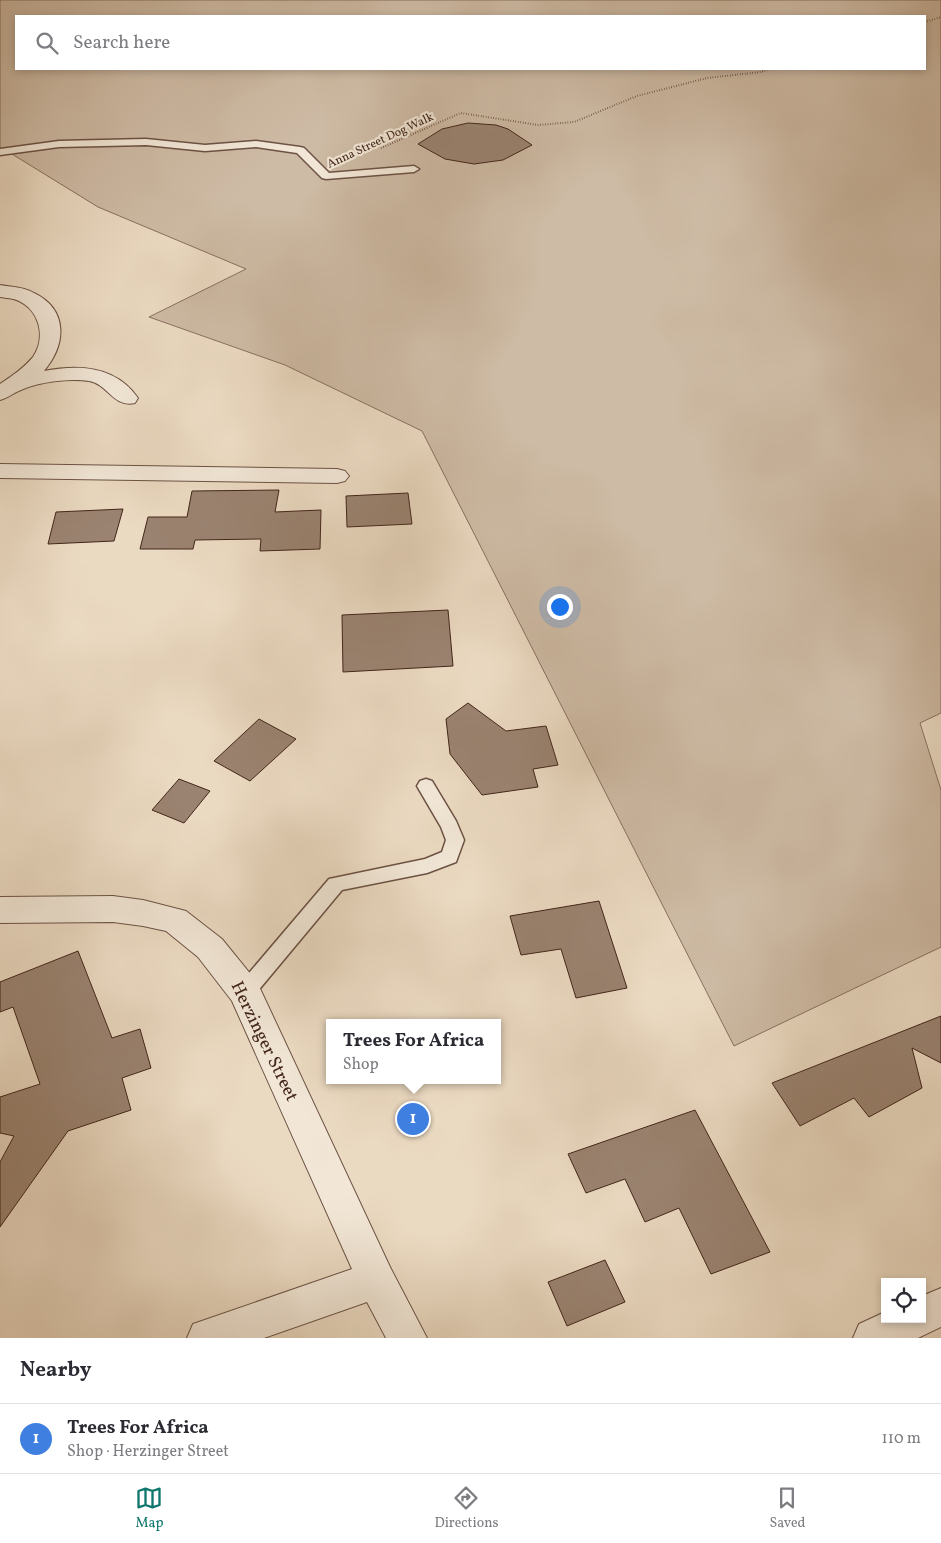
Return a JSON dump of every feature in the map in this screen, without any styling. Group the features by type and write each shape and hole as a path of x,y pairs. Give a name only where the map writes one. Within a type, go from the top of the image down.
{"street":[{"path":"0,291 26,296 42,307 49,318 50,342 44,357 7,389"},
{"path":"7,389 59,376 88,375 103,378 127,398"},
{"path":"0,471 337,476"},
{"name":"Herzinger Street","path":"0,910 113,909 175,920 210,948 245,992 376,1280 407,1338"},
{"path":"207,1338 376,1280"},
{"path":"926,1314 941,1308"},
{"path":"873,1338 906,1323"}],"lane":[{"path":"0,152 60,144 146,142 205,148 256,144 300,150 326,176 414,168"},
{"path":"245,992 336,884 427,866 450,857 455,840 450,826 426,786"}],"path":[{"path":"926,22 941,17"},
{"name":"Anna Street Dog Walk","path":"326,176 398,139 461,113 538,125 574,122 637,96 707,78 766,70"}],"shaded area":[{"path":"0,0 941,0 941,713 920,723 941,790 941,947 734,1046 422,431 285,365 149,317 246,269 98,207 7,151 0,152"}],"building":[{"path":"468,123 496,125 508,129 532,145 503,160 474,164 445,159 418,144 442,129"},
{"path":"279,490 275,512 321,510 320,549 260,551 261,539 195,540 193,549 140,549 148,517 187,517 192,491"},
{"path":"408,493 412,524 347,527 346,496"},
{"path":"123,509 114,541 48,544 56,512"},
{"path":"448,610 453,666 343,672 342,615"},
{"path":"468,703 506,731 546,726 558,765 533,769 538,787 482,795 450,754 446,719"},
{"path":"259,719 296,739 250,781 214,761"},
{"path":"179,779 210,791 184,823 152,810"},
{"path":"599,901 627,988 576,998 561,949 521,955 510,916"},
{"path":"78,951 112,1038 140,1029 151,1068 122,1078 131,1110 68,1131 0,1227 0,1162 14,1136 0,1133 0,1097 40,1084 13,1007 0,1012 0,982"},
{"path":"941,1016 941,1063 912,1048 922,1088 869,1117 854,1098 800,1126 772,1083"},
{"path":"695,1110 770,1252 711,1274 679,1208 645,1222 625,1179 586,1193 568,1154"},
{"path":"605,1260 625,1302 567,1326 548,1282"}],"place":[{"name":"Trees For Africa","path":"413,1119"}]}
